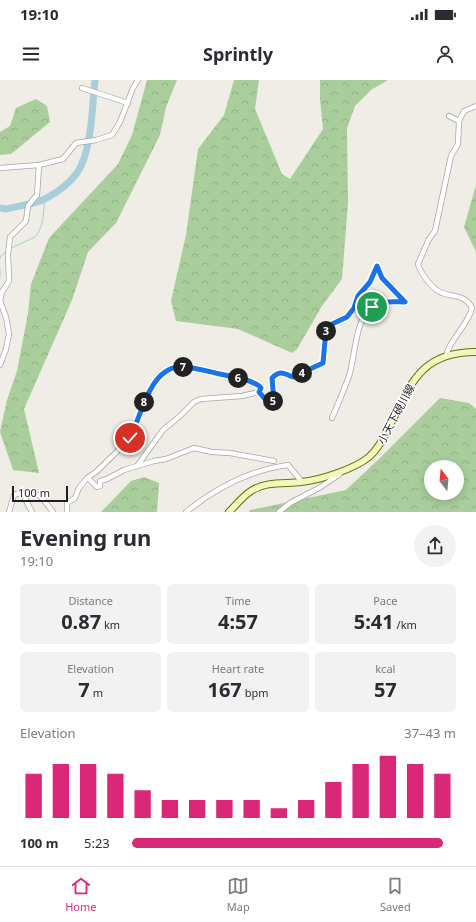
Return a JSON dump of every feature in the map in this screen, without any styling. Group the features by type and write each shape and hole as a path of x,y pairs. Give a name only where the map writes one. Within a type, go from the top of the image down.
{"main road":[{"name":"小天下硯川線","path":"229,512 252,490 264,485 302,482 326,476 356,465 368,458 376,451 417,375 425,366 446,356 476,352"}],"street":[{"path":"0,168 39,165 63,159 74,144 112,135 120,122 133,88 138,80"},
{"path":"82,88 128,103"},
{"path":"446,356 448,349 462,328 472,308 470,303 465,299 440,292 425,277 418,264 426,244 435,231 451,156 458,144 459,121 464,111 476,106"},
{"path":"449,116 459,121"},
{"path":"0,365 6,349 9,334 6,317 0,301 2,292 9,281 8,252 10,237 26,221 28,206 37,195 39,165"},
{"path":"259,392 271,406 274,402 272,378 276,374 281,373 293,377 323,363 326,330 330,325 347,317 354,308 358,296 370,282 377,266 382,278 405,302 382,302 376,304 364,318 355,345 350,374 332,418"},
{"path":"67,512 67,503 75,498 79,488 130,438 144,402 159,376 166,370 177,367 187,367 230,376 259,385 261,388 259,392"},
{"path":"137,466 163,430 194,402 201,399 242,396 259,392"},
{"path":"88,478 97,487 100,486 100,481 137,466 166,459 194,448 274,461 259,471"},
{"path":"186,512 220,487 259,471 288,465 302,482"},
{"path":"279,512 290,502 319,488 356,465"},
{"path":"9,512 14,495 18,493 37,494 53,512"},
{"path":"22,494 32,512"}],"green space":[{"path":"147,80 177,80 166,107 160,135 116,223 88,252 72,300 24,409 39,473 13,470 0,432 7,400 17,371 28,313 31,284 49,238 118,164 132,135"},
{"path":"234,80 259,80 255,109 282,174 290,179 323,129 320,80 388,80 371,90 355,106 347,128 348,203 342,279 322,306 297,349 292,353 238,329 176,321 171,301 186,235 198,149 224,115"},
{"path":"36,99 47,106 50,122 11,154 0,155 0,132 10,126 16,108"},
{"path":"476,185 476,252 464,227"},
{"path":"440,398 469,403 476,409 476,512 249,512 250,510 346,490"},
{"path":"144,477 159,483 157,512 101,512 131,481"}],"waterway":[{"path":"0,208 6,209 41,201 62,188 77,173 86,153 92,115 95,80"},
{"path":"11,248 35,237 38,233 43,219 45,199"},
{"path":"0,259 1,256 7,251"},
{"path":"0,269 0,277"}],"route":[{"path":"130,438 144,402 159,376 166,370 177,367 187,367 230,376 259,385 261,390 259,392 271,406 274,402 272,378 276,374 281,373 293,377 323,363 326,330 330,325 347,317 354,308 358,296 370,282 377,266 382,278 405,302 382,302 372,307"}]}
